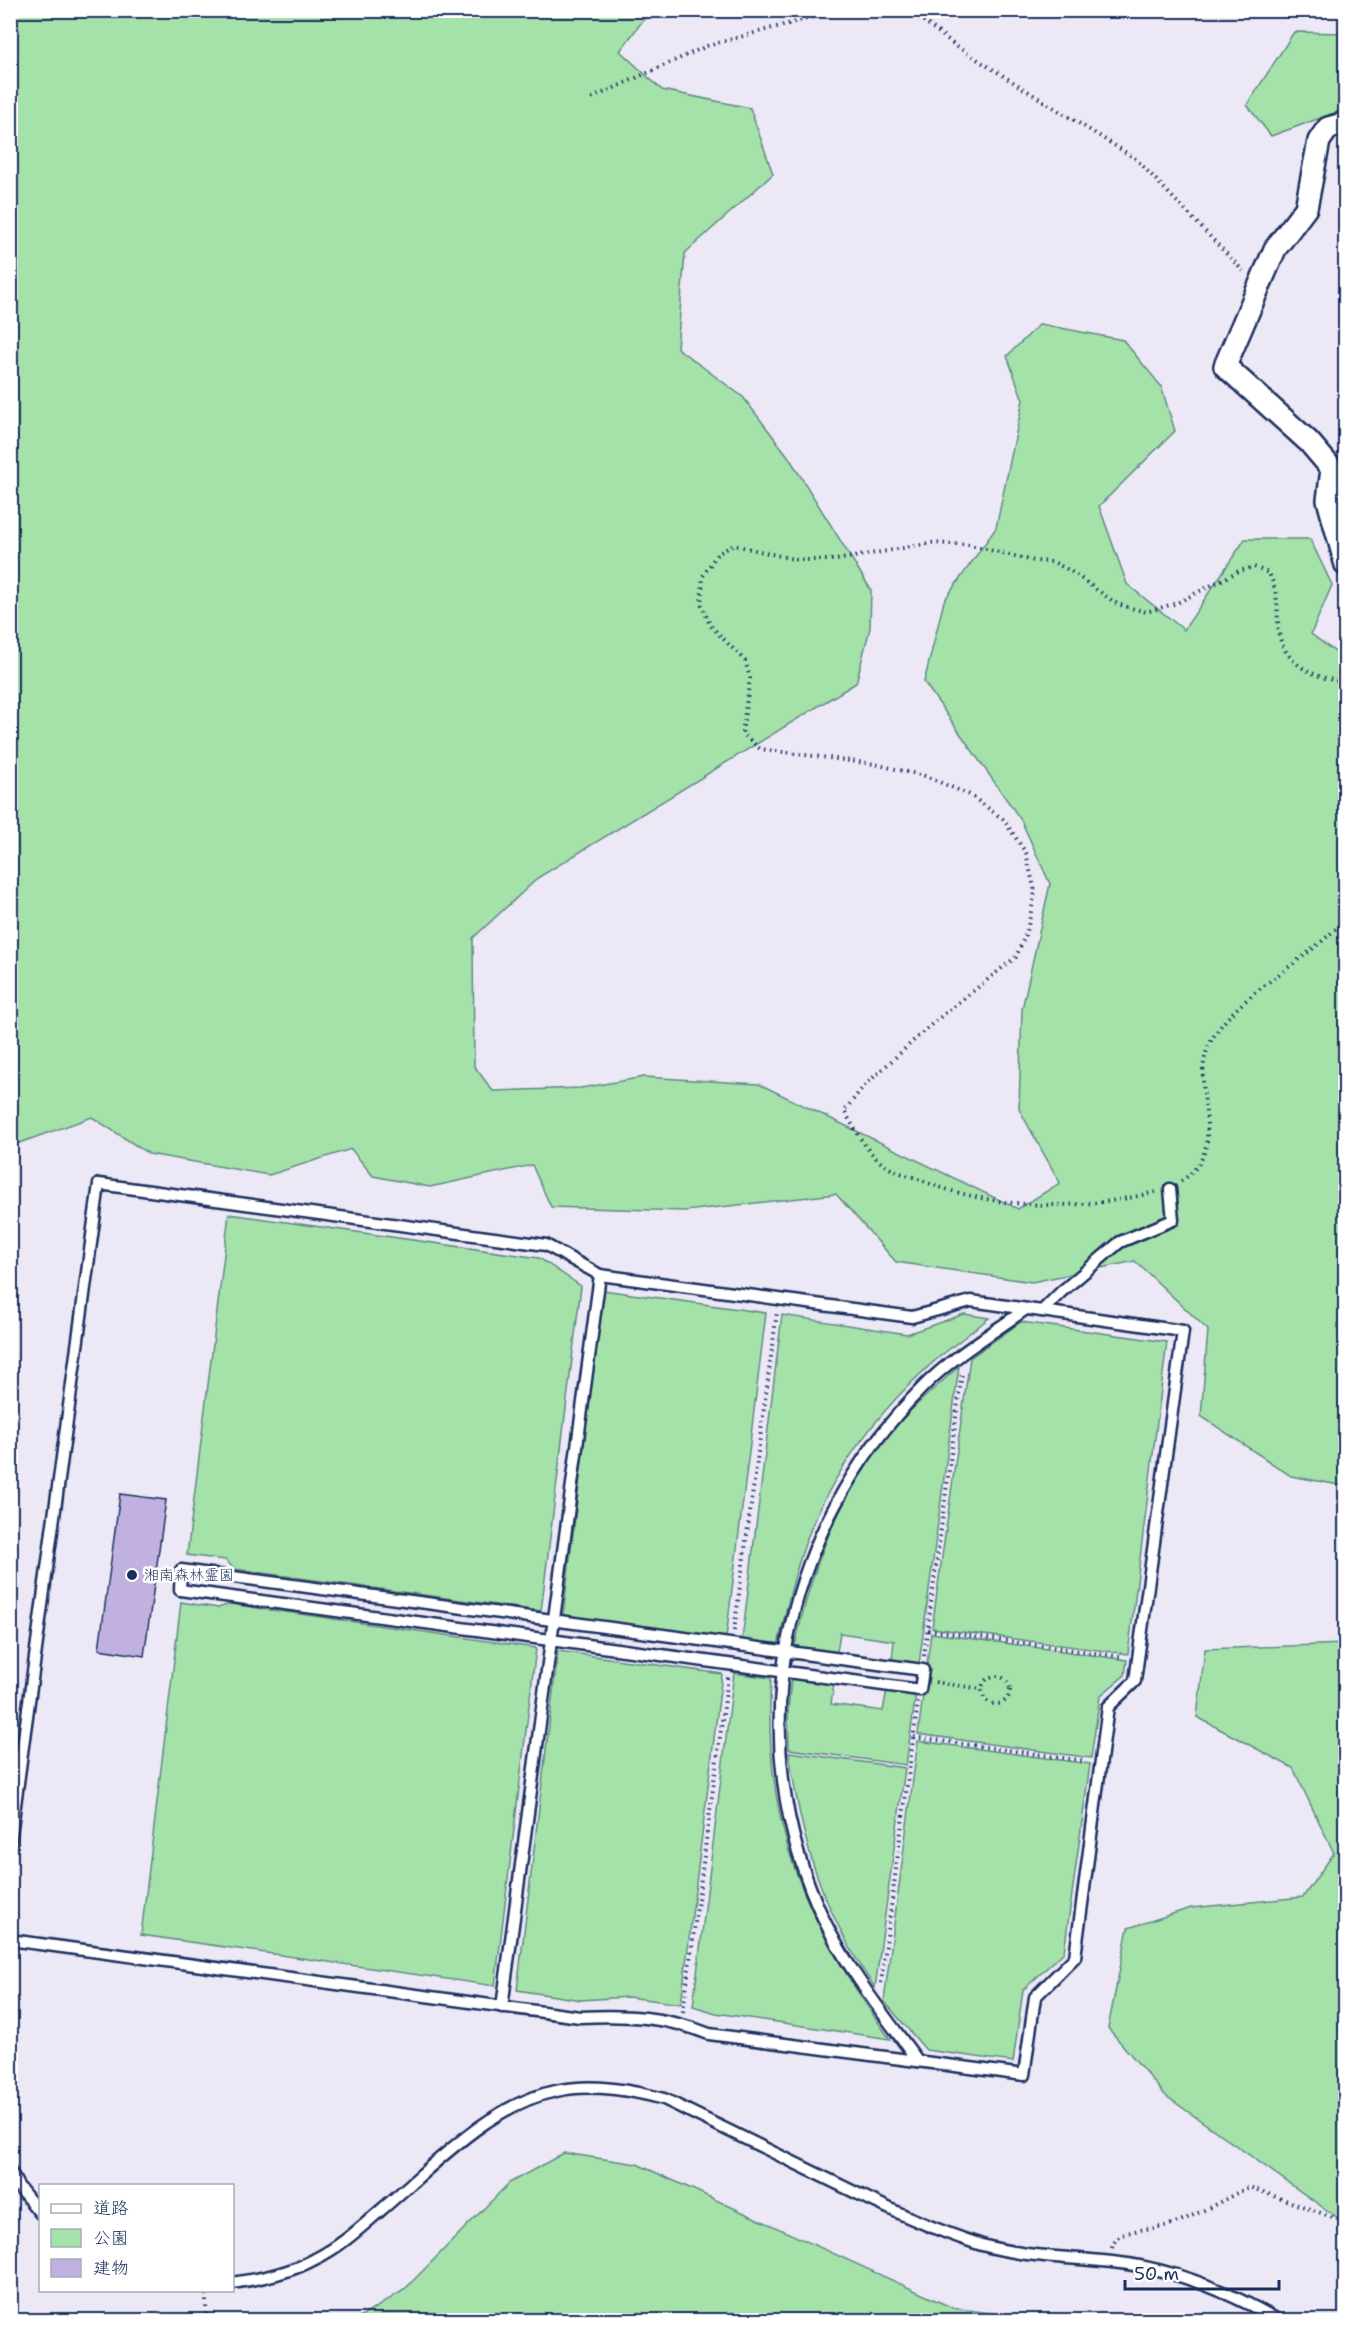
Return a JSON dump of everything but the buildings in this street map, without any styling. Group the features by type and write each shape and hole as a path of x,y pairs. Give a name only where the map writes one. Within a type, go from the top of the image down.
{"street":[{"path":"1346,123 1328,128 1319,141 1306,208 1275,249 1225,366 1309,442 1339,475 1328,500 1346,566"}],"lane":[{"path":"10,1842 99,1184 546,1245 600,1275 912,1317 971,1302 1183,1331 1135,1681 1108,1707 1075,1957 1035,1997 1024,2075 709,2034 682,2024 653,2018 621,2015 580,2017 10,1940"},
{"path":"1042,1311 1060,1292 1114,1245 1173,1220 1170,1188"},
{"path":"502,2007 600,1275"},
{"path":"918,2061 851,1970 825,1922 804,1871 790,1820 782,1769 779,1716 784,1652 794,1607 809,1558 831,1511 861,1461 922,1387 965,1351 1026,1309"},
{"path":"181,1570 784,1652 921,1680 782,1671 180,1590 181,1570"},
{"path":"234,2283 265,2278 315,2260 349,2238 489,2119 520,2102 556,2091 603,2088 664,2099 934,2229 1013,2252 1115,2262 1167,2270 1253,2305 1278,2320"},
{"path":"10,2171 18,2186 39,2212"}],"path":[{"path":"592,98 707,46 839,10"},
{"path":"909,10 959,48 1136,159 1237,266 1259,286"},
{"path":"1346,682 1331,681 1304,670 1286,653 1280,635 1277,592 1269,573 1254,567 1239,571 1178,603 1146,612 1117,604 1094,590 1069,570 1053,562 1034,561 970,545 932,543 836,560 797,560 734,544 717,554 703,576 701,603 710,625 745,661 750,678 741,733 760,749 874,764 925,776 970,795 1003,819 1026,853 1035,892 1027,931 1016,957 933,1023 865,1085 844,1111 866,1145 884,1165 926,1183 995,1201 1038,1207 1132,1198 1170,1188 1185,1179 1200,1164 1206,1152 1208,1132 1203,1066 1216,1032 1244,1003 1327,938 1346,918"},
{"path":"878,2006 965,1351"},
{"path":"928,1630 1138,1659"},
{"path":"991,1677 1000,1677 1008,1683 1010,1693 1005,1701 997,1705 984,1698 982,1689 991,1677"},
{"path":"921,1680 982,1689"},
{"path":"914,1737 1101,1763"},
{"path":"1120,2235 1168,2225 1249,2187 1346,2222"},
{"path":"206,2292 206,2320"}],"green space":[{"path":"11,11 650,11 620,51 662,90 750,108 773,174 685,253 677,348 743,397 788,456 871,590 870,628 856,683 539,877 473,938 474,1066 493,1091 581,1088 644,1077 759,1084 1018,1209 1060,1183 1019,1109 1022,1009 1050,884 1021,820 924,682 944,601 996,528 1023,400 1007,356 1040,324 1123,340 1161,386 1175,431 1099,506 1127,584 1184,630 1245,539 1310,539 1332,585 1311,634 1346,660 1345,1486 1291,1476 1201,1416 1208,1330 1135,1261 1032,1282 896,1262 836,1194 685,1211 551,1207 532,1165 430,1187 373,1176 351,1149 269,1175 149,1154 92,1117 11,1146"},
{"path":"1294,32 1345,33 1345,109 1271,136 1247,105"},
{"path":"229,1214 539,1258 581,1286 541,1611 235,1569 225,1560 187,1555"},
{"path":"603,1290 766,1313 726,1638 563,1615"},
{"path":"964,1314 989,1318 936,1360 898,1396 870,1429 833,1483 808,1536 791,1590 778,1645 742,1640 782,1315 907,1334"},
{"path":"1021,1322 1167,1342 1128,1654 932,1628 970,1358"},
{"path":"959,1366 919,1664 892,1660 894,1641 840,1633 837,1652 795,1646 817,1564 827,1538 866,1464 900,1421"},
{"path":"181,1602 218,1608 230,1604 536,1648 495,1986 141,1935"},
{"path":"931,1633 1127,1660 1125,1675 1100,1696 1091,1758 918,1734"},
{"path":"1346,1644 1345,2223 1166,2096 1108,2028 1128,1928 1191,1908 1303,1897 1334,1853 1293,1768 1197,1717 1205,1649"},
{"path":"558,1651 722,1674 681,2004 628,1997 581,2000 517,1990"},
{"path":"734,1673 771,1678 770,1732 774,1781 782,1827 795,1870 834,1953 890,2039 716,2013 693,2006"},
{"path":"791,1678 834,1684 831,1704 883,1711 887,1689 916,1693 906,1765 789,1749 788,1711"},
{"path":"918,1741 1090,1764 1064,1952 1023,1990 1013,2062 926,2050 884,2001"},
{"path":"789,1752 905,1768 875,1988 841,1931 817,1876 800,1817"},
{"path":"564,2153 637,2164 953,2308 1043,2320 356,2320 404,2290 509,2183"}],"place":[{"name":"湘南森林霊園","path":"132,1575"}]}
